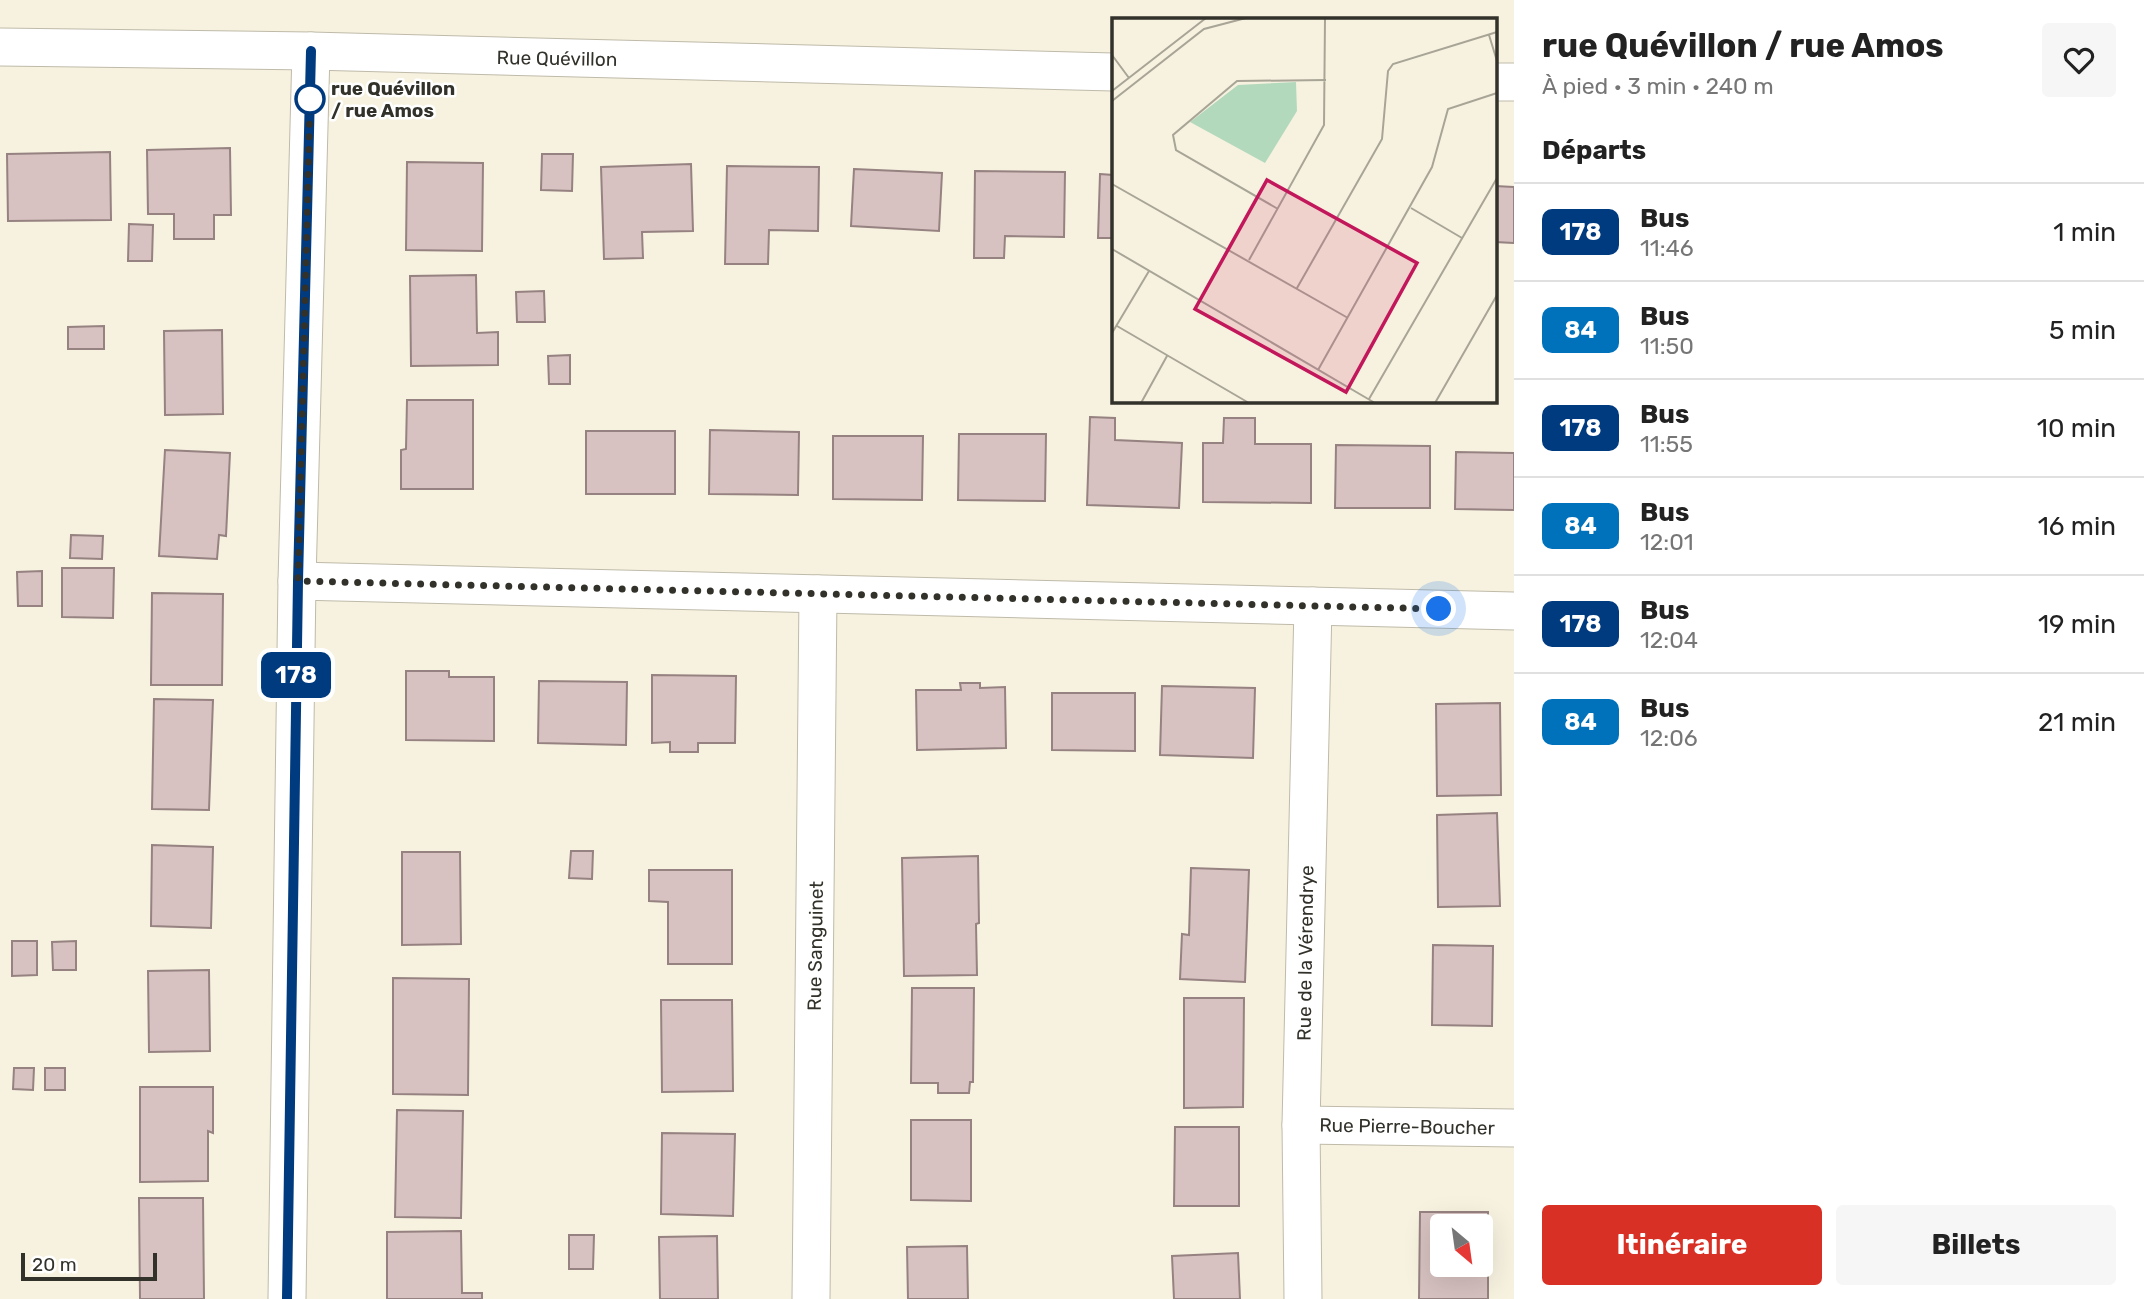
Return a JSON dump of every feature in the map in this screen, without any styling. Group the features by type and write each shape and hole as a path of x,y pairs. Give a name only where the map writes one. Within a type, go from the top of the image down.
{"street":[{"name":"Rue Quévillon","path":"0,47 311,51 1112,72"},
{"path":"287,1299 298,581 311,51"},
{"path":"1496,82 1514,82"},
{"path":"298,581 1514,611"},
{"name":"Rue Sanguinet","path":"811,1299 818,594"},
{"name":"Rue de la Vérendrye","path":"1303,1299 1301,1125 1313,606"},
{"name":"Rue Pierre-Boucher","path":"1301,1125 1514,1128"}],"building":[{"path":"230,148 231,215 214,215 214,239 174,239 174,214 148,214 147,150"},
{"path":"110,152 111,220 8,221 7,154"},
{"path":"542,154 573,154 572,191 541,190"},
{"path":"407,162 483,163 482,251 406,250"},
{"path":"691,164 693,231 642,232 643,258 604,259 601,167"},
{"path":"727,166 819,167 818,231 769,230 768,264 725,264"},
{"path":"854,169 942,173 939,231 851,226"},
{"path":"975,171 1065,172 1064,237 1005,236 1004,258 974,258"},
{"path":"1100,174 1112,175 1112,238 1098,238"},
{"path":"1496,186 1514,187 1514,243 1496,242"},
{"path":"129,224 153,225 152,261 128,261"},
{"path":"476,275 477,333 498,332 498,365 411,366 410,276"},
{"path":"544,291 545,322 517,322 516,292"},
{"path":"104,326 104,349 68,349 68,327"},
{"path":"222,330 223,414 165,415 164,331"},
{"path":"570,355 570,384 549,384 548,356"},
{"path":"407,400 473,400 473,489 401,489 401,450 406,449"},
{"path":"1090,417 1115,418 1115,440 1182,443 1179,508 1087,505"},
{"path":"1224,418 1255,418 1255,444 1311,444 1311,503 1203,502 1203,443 1223,443"},
{"path":"710,430 799,432 798,495 709,494"},
{"path":"586,431 675,431 675,494 586,494"},
{"path":"959,434 1046,434 1045,501 958,500"},
{"path":"833,436 923,436 922,500 833,499"},
{"path":"1336,445 1430,446 1430,508 1335,508"},
{"path":"165,450 230,453 226,536 219,535 217,559 159,556"},
{"path":"1456,452 1514,453 1514,510 1455,509"},
{"path":"71,535 103,536 102,559 70,558"},
{"path":"62,568 114,568 113,618 62,617"},
{"path":"42,571 42,606 18,606 17,572"},
{"path":"152,593 223,594 222,685 151,685"},
{"path":"406,671 449,671 449,677 494,677 494,741 406,740"},
{"path":"652,675 736,676 735,743 698,743 698,752 670,752 670,742 652,743"},
{"path":"539,681 627,682 626,745 538,743"},
{"path":"960,683 980,683 980,688 1005,687 1006,748 917,750 916,690 961,690"},
{"path":"1162,686 1255,688 1253,758 1160,755"},
{"path":"1052,693 1135,693 1135,751 1052,750"},
{"path":"154,699 213,700 209,810 152,809"},
{"path":"1500,703 1501,795 1437,796 1436,704"},
{"path":"1497,813 1500,906 1438,907 1437,815"},
{"path":"152,845 213,847 211,928 151,926"},
{"path":"571,851 593,851 592,879 569,878"},
{"path":"402,852 460,852 461,944 402,945"},
{"path":"978,856 977,975 904,976 902,858"},
{"path":"1191,868 1249,870 1245,982 1180,979 1182,934 1189,935"},
{"path":"649,870 732,870 732,964 668,964 668,902 649,901"},
{"path":"12,941 37,941 37,975 12,976"},
{"path":"76,941 76,970 53,970 52,942"},
{"path":"1433,945 1493,946 1492,1026 1432,1025"},
{"path":"209,970 210,1051 149,1052 148,971"},
{"path":"393,978 469,979 468,1095 393,1094"},
{"path":"912,988 974,988 973,1082 970,1082 969,1093 938,1093 938,1083 911,1083"},
{"path":"1184,998 1244,998 1243,1107 1184,1108"},
{"path":"661,1000 732,1000 733,1091 662,1092"},
{"path":"14,1068 34,1068 33,1090 13,1089"},
{"path":"45,1068 65,1068 65,1090 45,1090"},
{"path":"140,1087 213,1087 213,1133 208,1131 208,1181 140,1182"},
{"path":"397,1110 463,1111 461,1218 395,1217"},
{"path":"911,1120 971,1120 971,1201 911,1200"},
{"path":"1175,1127 1239,1127 1239,1206 1174,1206"},
{"path":"662,1133 735,1134 733,1216 661,1214"},
{"path":"139,1198 203,1198 204,1299 140,1299"},
{"path":"1420,1212 1488,1212 1430,1214 1430,1278 1488,1278 1488,1299 1419,1299"},
{"path":"461,1231 462,1293 482,1293 482,1299 387,1299 387,1232"},
{"path":"569,1235 594,1235 593,1269 569,1269"},
{"path":"717,1236 718,1299 660,1299 659,1237"},
{"path":"967,1246 968,1299 908,1299 907,1247"},
{"path":"1238,1253 1240,1299 1174,1299 1172,1256"}],"bus line":[{"name":"178","path":"287,1299 298,581 311,51"}],"place":[{"name":"rue Quévillon / rue Amos","path":"310,99"}],"route":[{"path":"310,99 298,581 1439,609"}]}
